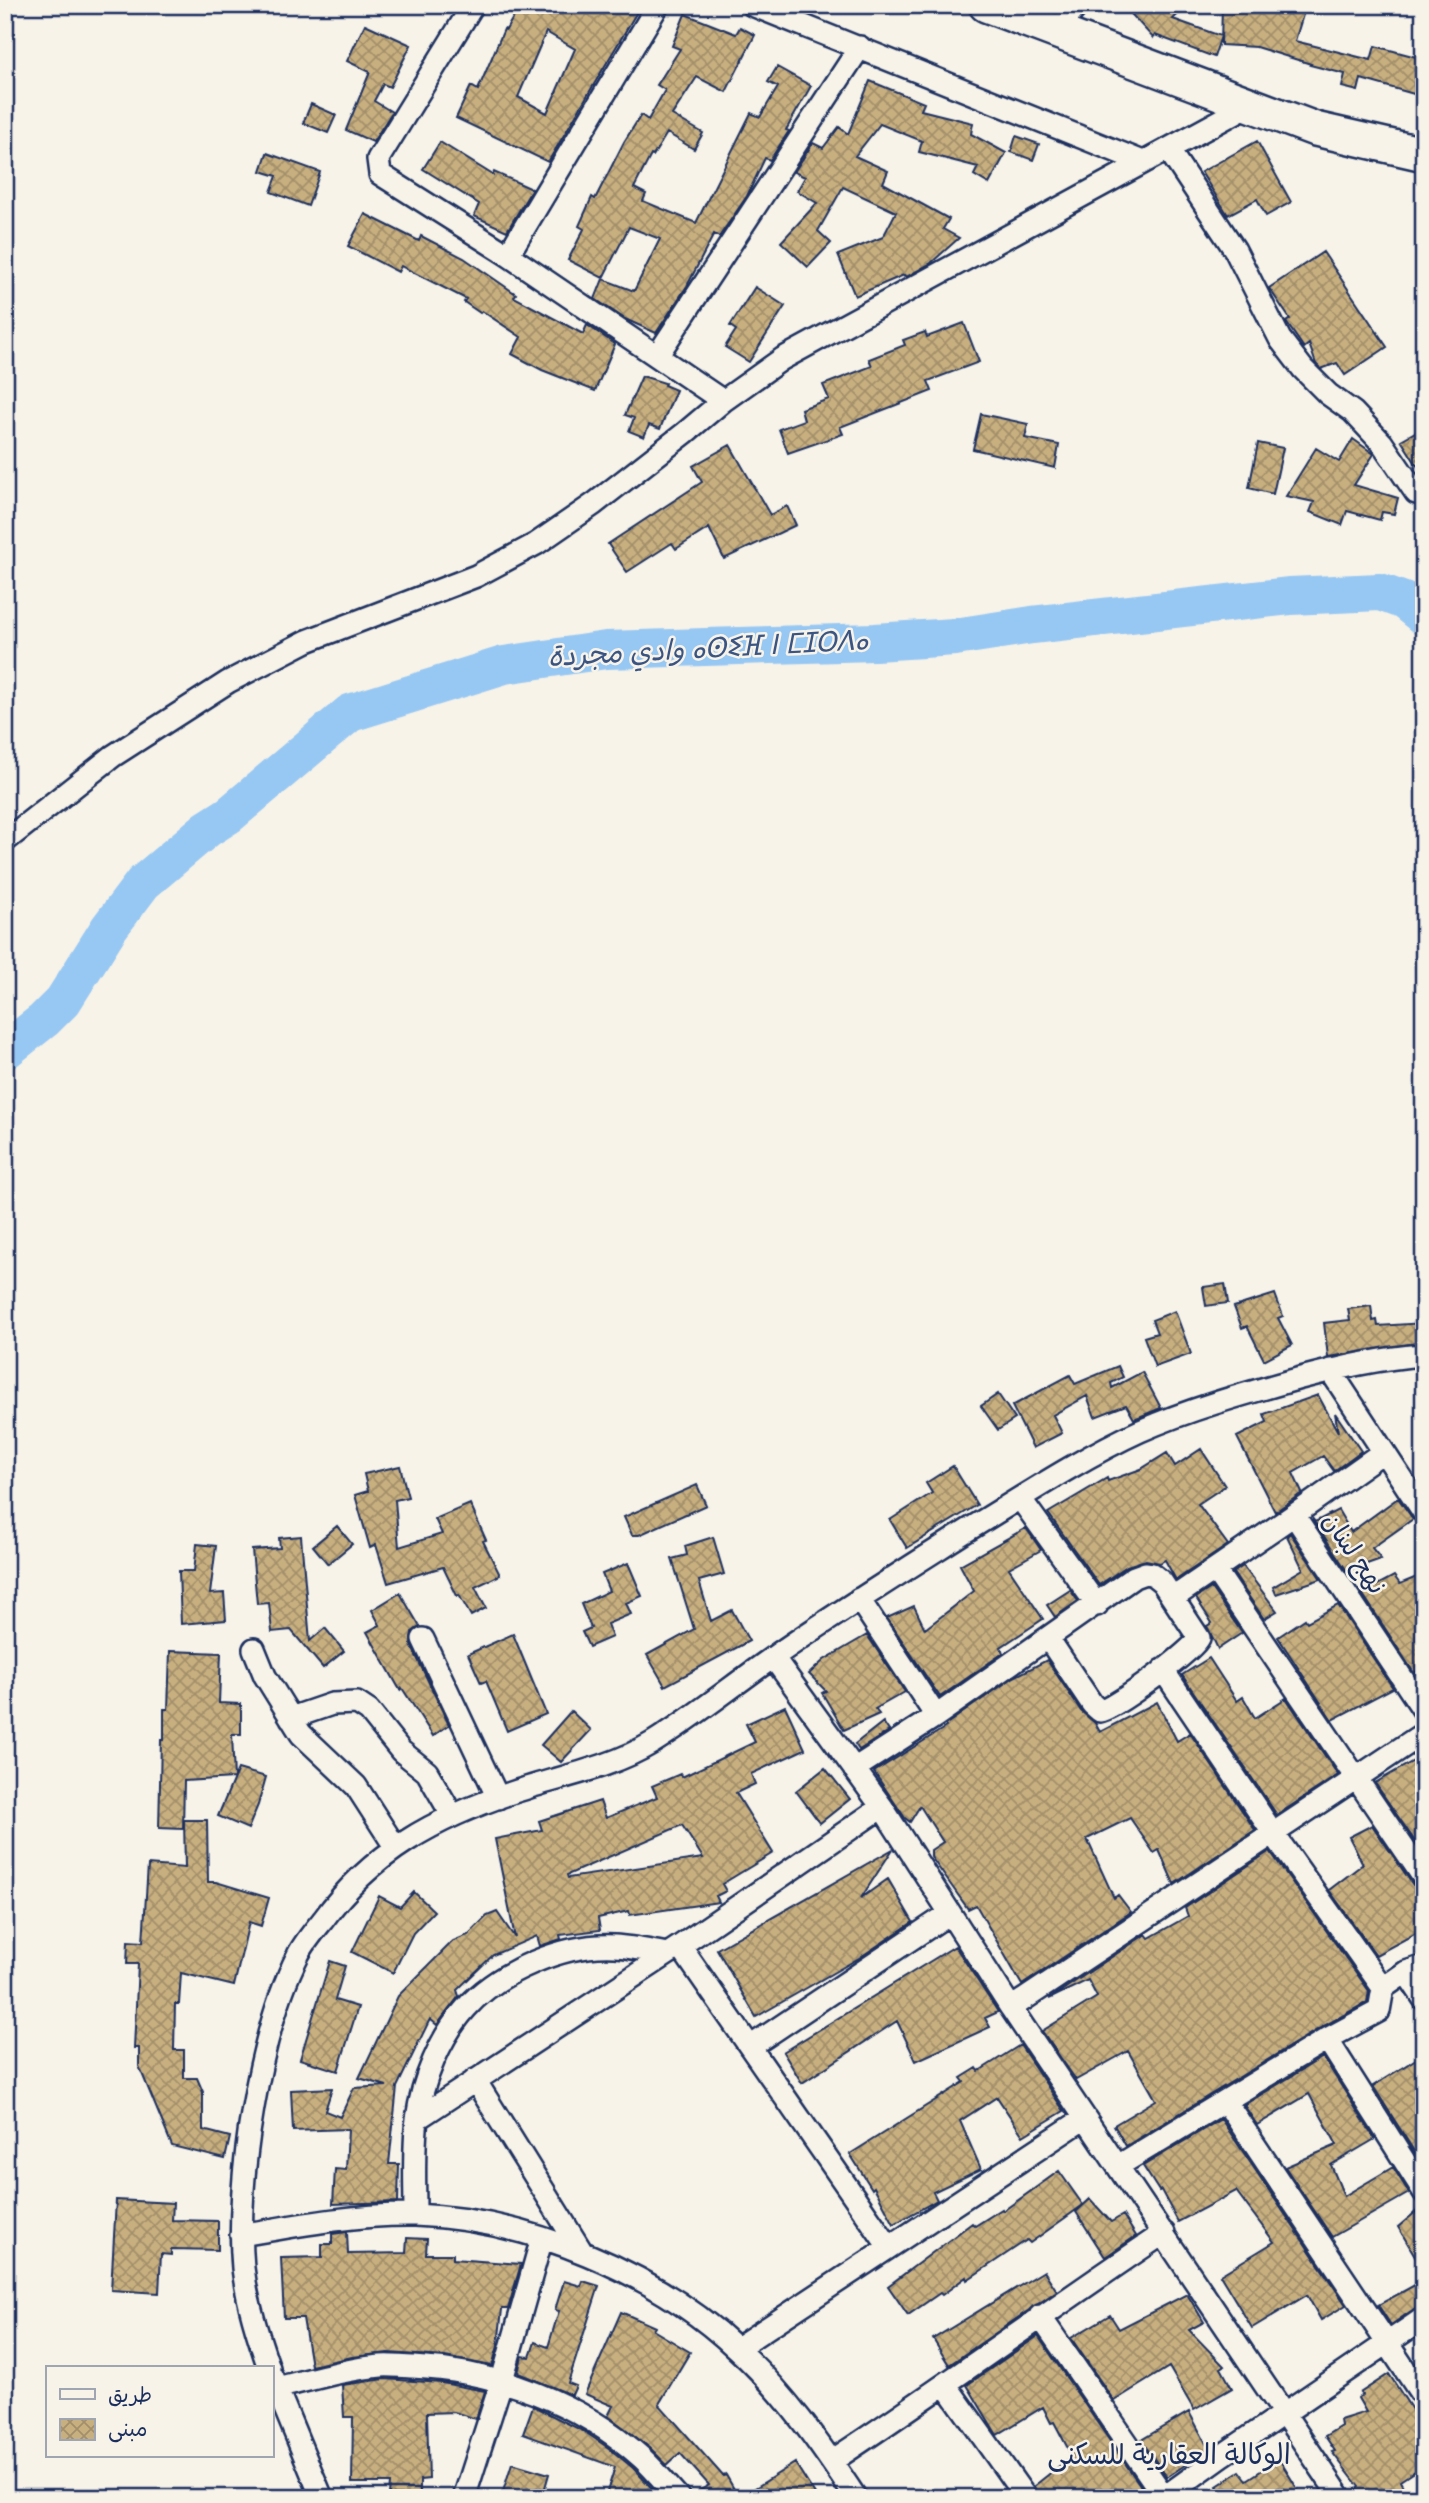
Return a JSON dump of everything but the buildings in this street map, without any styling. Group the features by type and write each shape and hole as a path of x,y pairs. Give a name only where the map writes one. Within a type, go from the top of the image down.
{"main road":[{"path":"986,5 1315,129 1424,154"}],"street":[{"path":"473,5 379,159 380,174 508,255 723,401"},
{"path":"508,255 658,5"},
{"path":"752,5 1143,162"},
{"path":"1056,31 1078,5"},
{"path":"657,356 860,47"},
{"path":"5,841 113,756 228,682 307,641 476,576 536,544 594,505 723,401 782,359 1251,104"},
{"path":"1168,149 1235,250 1280,339 1303,369 1328,394 1353,412 1381,443 1416,493"},
{"path":"269,2366 253,2317 243,2272 241,2235 251,2125 263,2058 279,2000 299,1953 326,1914 367,1871 410,1837 453,1815 498,1798 613,1763 652,1743 859,1599 1020,1498 1140,1431 1247,1393 1330,1370 1366,1361 1424,1355"},
{"path":"1330,1370 1424,1513"},
{"path":"1294,1515 1383,1452"},
{"path":"1020,1498 1097,1605"},
{"name":"نهج لبنان","path":"1173,1598 1294,1515 1424,1711"},
{"path":"1215,1570 1424,1878"},
{"path":"854,1769 936,1716 1134,1577 1145,1573 1157,1577 1199,1640 1112,1707 1100,1711 1092,1704 1048,1638"},
{"path":"859,1599 936,1716"},
{"path":"423,1639 498,1798"},
{"path":"254,1649 265,1676 301,1734 356,1786 396,1848"},
{"path":"773,1657 882,1807 1011,2008 1341,2498"},
{"path":"1118,2166 1327,2039 1379,2011 1383,1988 1273,1833 1163,1670"},
{"path":"291,1718 332,1704 356,1703 363,1707 401,1751 427,1773 453,1815"},
{"path":"1011,2008 1424,1733"},
{"path":"417,2119 674,1950 882,1807"},
{"path":"750,2047 950,1913"},
{"path":"415,2216 417,2119 428,2075 444,2040 466,2008 498,1982 540,1959 570,1950 614,1946 674,1950 750,2047 889,2247"},
{"path":"1383,1988 1415,1969 1424,1999"},
{"path":"1327,2039 1424,2192"},
{"path":"475,2080 582,2252"},
{"path":"1226,2102 1424,2398"},
{"path":"737,2348 1085,2118"},
{"path":"241,2235 330,2220 415,2216 474,2221 541,2238 610,2263 673,2298 737,2348 785,2399 856,2498"},
{"path":"832,2461 1164,2233"},
{"path":"464,2498 502,2380 541,2238"},
{"path":"1040,2316 1164,2498 1424,2318"},
{"path":"273,2377 332,2374 382,2366 444,2369 502,2380 586,2417 642,2458 679,2498"},
{"path":"273,2379 323,2498"},
{"path":"946,2385 1026,2498"}],"waterway":[{"name":"وادي مجردة ⴰⵙⵉⴼ ⵏ ⵎⵊⵔⴷⴰ","path":"5,1051 63,1001 109,928 143,883 350,713 504,665 606,650 955,637 1032,625 1290,596 1380,592 1404,601 1424,617"}],"district":[{"name":"الوكالة العقارية للسكنى","path":"1169,2456"}]}
